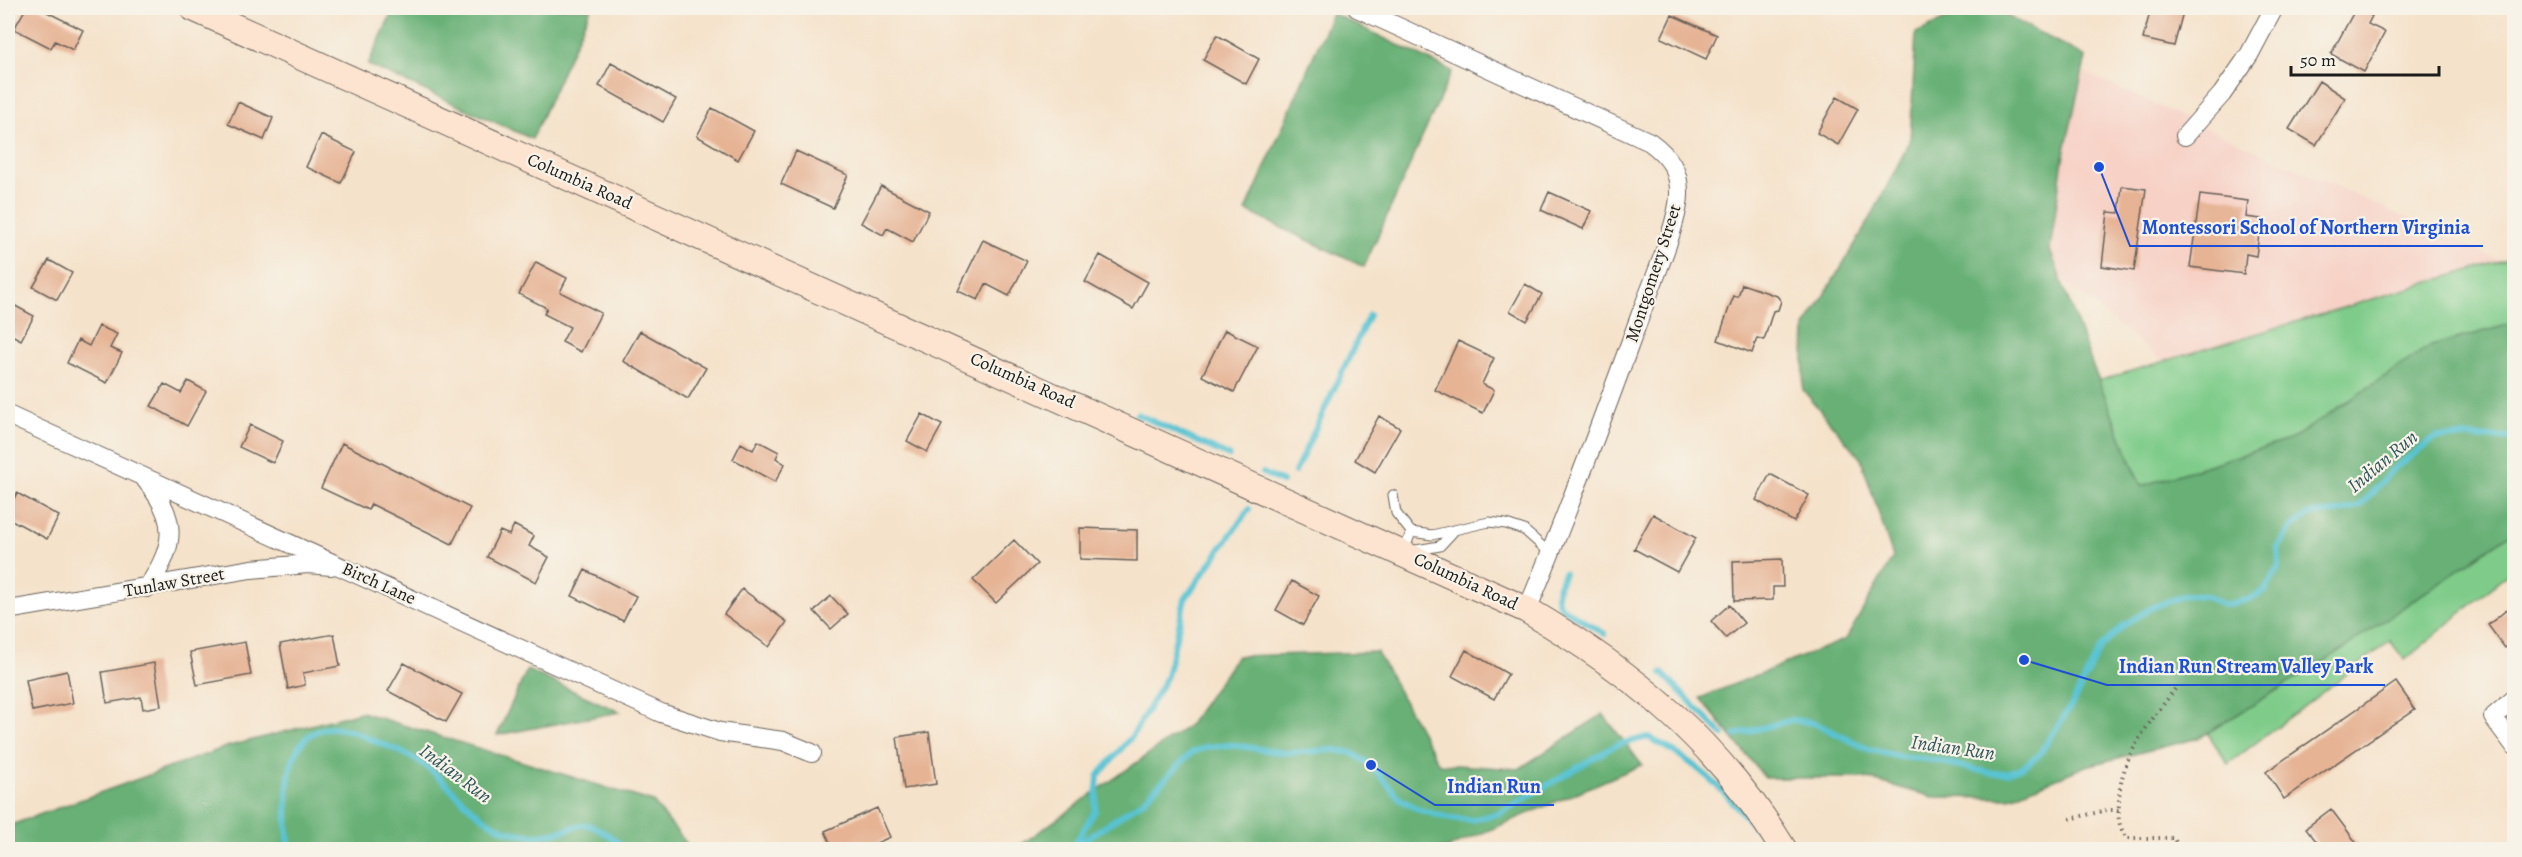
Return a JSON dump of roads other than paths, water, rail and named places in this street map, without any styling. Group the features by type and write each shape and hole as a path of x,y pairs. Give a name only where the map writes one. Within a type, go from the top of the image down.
{"street":[{"name":"Columbia Road","path":"193,8 1407,542 1596,651 1639,685 1696,737 1755,803 1784,849"},
{"name":"Montgomery Street","path":"1357,8 1650,142 1666,154 1677,176 1678,204 1660,261 1551,554 1527,610"},
{"path":"2185,136 2222,94 2249,55 2274,8"},
{"name":"Birch Lane","path":"8,415 661,713 701,727 783,741 812,753"},
{"path":"142,476 160,498 168,513 171,531 169,548 147,588"},
{"name":"Tunlaw Street","path":"8,610 251,569 309,564 342,567"},
{"path":"2514,699 2493,717 2514,745"}],"lane":[{"path":"1394,495 1396,513 1407,542"},
{"path":"1407,542 1489,522 1506,524 1524,530 1551,554"},
{"path":"1407,542 1440,546 1453,532"}],"waterway":[{"path":"1295,472 1369,315"},
{"path":"1137,414 1229,456"},
{"name":"Indian Run","path":"1735,735 1792,720 1814,723 1868,749 1901,757 1934,760 1990,773 2007,773 2021,768 2038,756 2071,706 2101,647 2124,625 2151,608 2185,595 2206,596 2224,605 2247,600 2265,591 2279,566 2278,548 2291,528 2309,514 2338,512 2361,505 2393,469 2437,437 2514,438"},
{"path":"1263,473 1282,482"},
{"path":"1074,845 1095,811 1098,776 1133,735 1167,676 1185,599 1249,509"},
{"path":"1564,573 1557,594 1561,607 1605,634"},
{"path":"1662,673 1723,735"},
{"name":"Indian Run","path":"289,850 287,797 293,759 301,744 313,733 329,728 345,729 357,733 419,762 433,772 474,811 503,829 519,834 534,835 550,834 588,825 603,832 626,850"},
{"name":"Indian Run","path":"1069,850 1143,801 1191,753 1206,747 1233,745 1285,753 1335,750 1352,753 1371,765 1401,800 1420,810 1449,818 1472,820 1500,813 1616,745 1648,737 1665,746 1707,776 1755,828"}],"place":[{"name":"Montessori School of Northern Virginia","path":"2099,167"},
{"name":"Indian Run Stream Valley Park","path":"2024,660"},
{"name":"Indian Run","path":"1371,765"}]}
